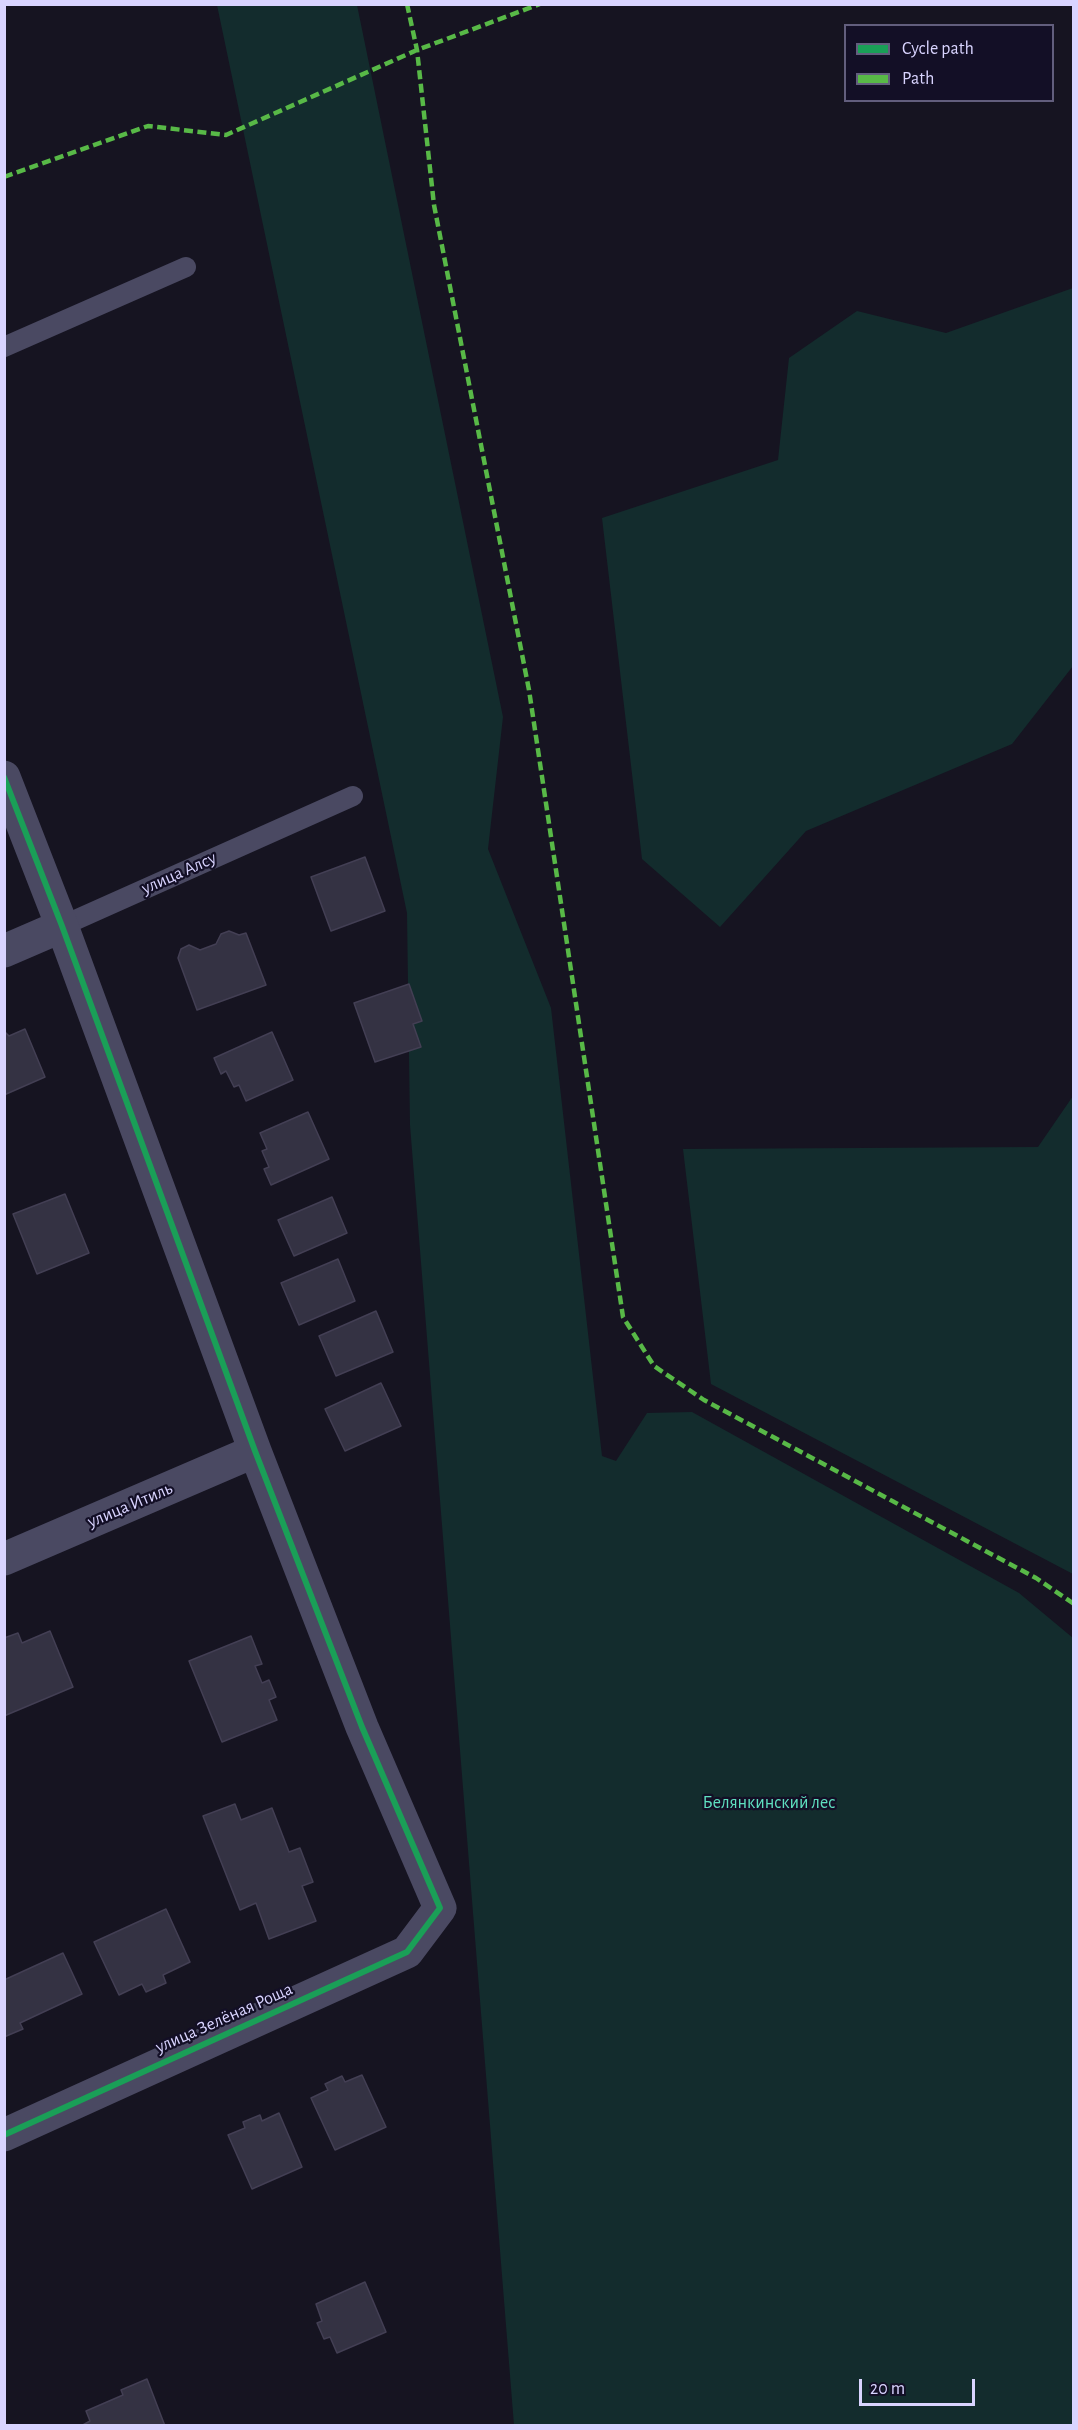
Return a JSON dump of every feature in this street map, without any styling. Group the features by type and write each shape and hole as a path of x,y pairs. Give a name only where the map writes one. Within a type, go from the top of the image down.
{"street":[{"path":"4,777 62,926 255,1451"},
{"name":"улица Алсу","path":"4,951 62,926"},
{"name":"улица Итиль","path":"4,1559 255,1451"},
{"name":"улица Зелёная Роща","path":"4,2135 408,1952 440,1908 362,1727 255,1451"}],"lane":[{"path":"4,346 186,267"},
{"name":"улица Алсу","path":"62,926 354,796"}],"green space":[{"name":"Белянкинский лес","path":"217,5 357,5 503,717 488,849 551,1008 602,1456 616,1461 647,1413 692,1412 1019,1593 1073,1638 1073,2425 514,2425 410,1125 407,913"},
{"path":"1073,288 1073,666 1012,744 806,831 720,927 642,859 602,518 778,460 789,358 857,311 946,333"},
{"path":"1073,1096 1073,1574 711,1384 683,1149 1038,1147"}],"building":[{"path":"365,857 385,911 331,931 311,877"},
{"path":"229,931 239,935 246,933 266,985 197,1010 178,958 181,949 189,945 200,950 216,944 221,934"},
{"path":"409,984 422,1021 413,1024 421,1047 375,1062 354,1003"},
{"path":"25,1029 45,1077 4,1095 4,1031 9,1036"},
{"path":"272,1032 293,1080 246,1101 239,1085 234,1087 226,1071 221,1074 214,1058"},
{"path":"308,1112 329,1159 271,1185 264,1169 269,1167 262,1151 267,1149 260,1133"},
{"path":"65,1194 89,1253 37,1274 13,1214"},
{"path":"332,1197 347,1233 294,1256 278,1220"},
{"path":"338,1259 355,1301 299,1325 281,1283"},
{"path":"376,1311 393,1352 336,1376 319,1336"},
{"path":"381,1383 401,1426 345,1451 325,1409"},
{"path":"50,1631 73,1687 4,1716 4,1638 18,1633 22,1643"},
{"path":"251,1636 262,1664 255,1666 262,1683 269,1680 276,1697 269,1700 277,1720 222,1742 189,1661"},
{"path":"235,1804 241,1820 272,1808 289,1852 300,1848 313,1882 302,1886 316,1921 269,1939 256,1903 240,1910 203,1816"},
{"path":"166,1909 190,1962 163,1975 166,1983 146,1992 142,1984 119,1995 94,1942"},
{"path":"63,1953 82,1994 20,2023 23,2029 4,2037 4,1980"},
{"path":"362,2075 386,2127 335,2150 311,2098 328,2090 325,2084 342,2076 345,2082"},
{"path":"279,2113 302,2167 252,2189 228,2135 245,2128 243,2122 260,2115 262,2121"},
{"path":"365,2282 386,2332 337,2353 330,2337 324,2339 317,2323 322,2321 316,2304"},
{"path":"147,2379 165,2426 81,2426 90,2421 86,2411 123,2395 121,2390"}],"marked path":[{"path":"407,4 417,50 434,205 529,690 623,1317 654,1366 704,1400 1036,1578 1074,1604"},
{"path":"4,177 148,126 226,135 417,50 540,4"}],"cycle path":[{"path":"4,777 62,926 255,1451 362,1727 440,1908 407,1952 4,2135"}]}
